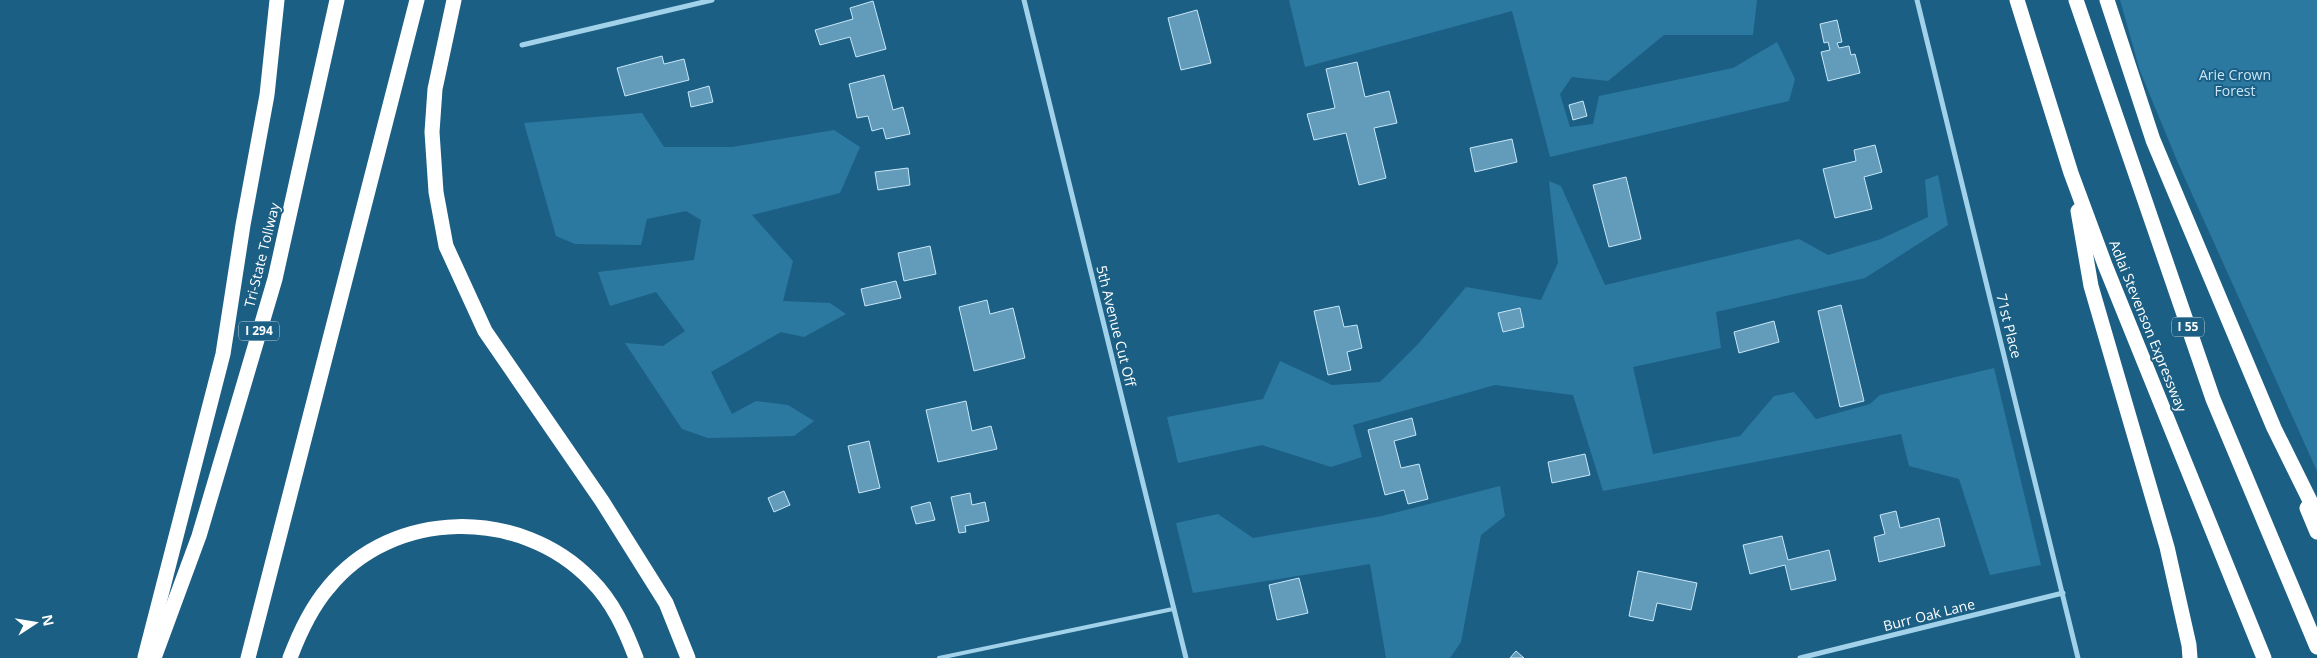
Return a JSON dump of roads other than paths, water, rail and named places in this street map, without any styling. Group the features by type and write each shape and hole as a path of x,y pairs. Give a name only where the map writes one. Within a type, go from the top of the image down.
{"highway":[{"path":"150,656 223,354 243,225 267,95 277,0"},
{"name":"Tri-State Tollway","path":"150,656 199,536 274,279 337,0"},
{"path":"248,658 417,0"},
{"path":"454,0 435,89 432,132 436,192 446,246 485,331 602,501 666,602 688,658"},
{"name":"Adlai Stevenson Expressway","path":"2017,0 2071,173 2105,264 2264,658"},
{"name":"I 55","path":"2076,0 2213,399 2317,647"},
{"path":"2107,0 2152,140 2317,532"},
{"path":"2071,173 2091,286 2167,547 2187,636 2190,658"},
{"path":"2274,428 2317,515"},
{"path":"290,658 309,617 328,588 348,568 391,540 423,530 462,525 501,530 534,540 567,559 591,579 607,599 622,622 636,658"}],"street":[{"path":"522,46 712,0"},
{"name":"5th Avenue Cut Off","path":"1024,0 1186,658"},
{"name":"71st Place","path":"1917,0 2078,658"},
{"name":"Burr Oak Lane","path":"1800,658 2063,593"}],"lane":[{"path":"939,658 1174,609"}],"park label":[{"name":"Arie Crown Forest","path":"2235,84"}]}
